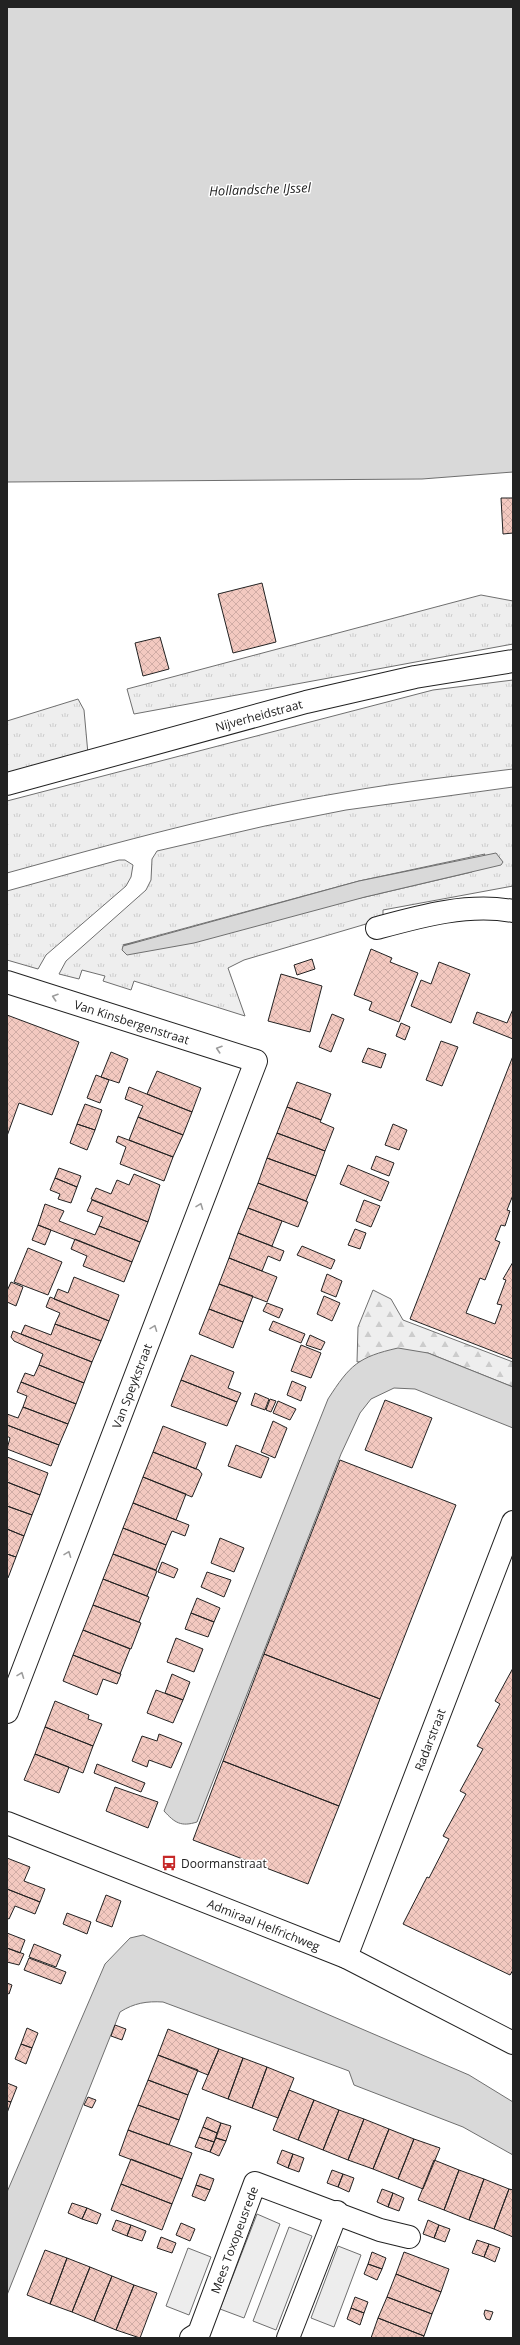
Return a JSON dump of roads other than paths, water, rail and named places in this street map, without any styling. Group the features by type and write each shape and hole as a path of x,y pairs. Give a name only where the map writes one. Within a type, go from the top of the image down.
{"street":[{"name":"Nijverheidstraat","path":"7,784 306,702 415,677 513,661"},
{"path":"377,928 424,915 491,907 513,911"},
{"name":"Van Kinsbergenstraat","path":"7,982 256,1061"},
{"name":"Van Speykstraat","path":"7,1712 256,1061"},
{"name":"Radarstraat","path":"346,1957 513,1522"},
{"name":"Admiraal Helfrichweg","path":"7,1823 346,1957 513,2043"},
{"name":"Mees Toxopeusrede","path":"200,2336 255,2183 337,2212 380,2230 409,2237"},
{"path":"288,2338 337,2212"}],"water":[{"name":"Hollandsche IJssel","path":"7,7 513,7 513,472 422,479 7,482"},
{"path":"496,853 503,862 501,865 365,897 194,943 127,955 122,950 123,946 359,881"},
{"path":"398,1348 428,1353 513,1387 513,1428 415,1389 394,1388 371,1399 360,1413 341,1454 197,1822 187,1824 179,1823 164,1811 328,1399 349,1370 356,1364 373,1355"},
{"path":"143,1935 469,2075 513,2102 513,2155 463,2127 354,2085 349,2071 163,2002 146,2002 120,2012 7,2295 7,2192 105,1964 130,1938"}],"place":[{"name":"Doormanstraat","path":"169,1863"}]}
